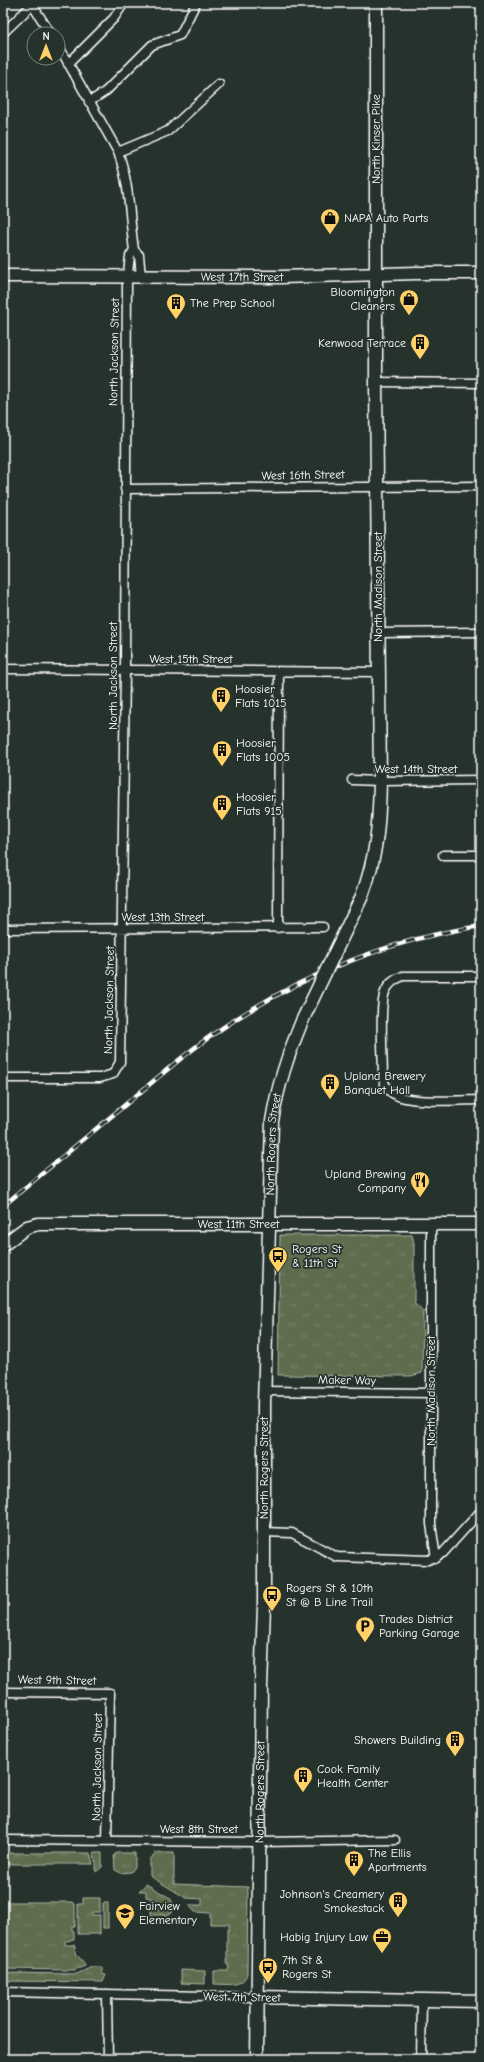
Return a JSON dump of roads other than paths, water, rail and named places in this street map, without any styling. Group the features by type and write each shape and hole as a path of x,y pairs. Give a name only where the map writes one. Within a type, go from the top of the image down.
{"street":[{"path":"68,64 114,18 124,3"},
{"path":"89,102 106,91 152,45 180,35 196,3"},
{"name":"North Kinser Pike","path":"376,3 376,274"},
{"path":"3,33 31,4 46,26"},
{"path":"66,60 118,152 129,192 134,250 139,255 141,277"},
{"path":"118,152 168,131 219,84"},
{"name":"North Jackson Street","path":"3,1078 100,1078 113,1074 120,1062 128,277 130,256 134,250"},
{"name":"West 17th Street","path":"3,276 303,277 376,274 481,273"},
{"name":"North Madison Street","path":"362,896 372,870 375,851 379,825 380,781 376,274"},
{"path":"376,382 481,383"},
{"name":"West 16th Street","path":"125,489 481,486"},
{"path":"378,634 481,632"},
{"name":"West 15th Street","path":"3,670 125,672 378,672"},
{"path":"278,928 279,671"},
{"name":"West 14th Street","path":"352,780 481,780"},
{"path":"443,854 481,855"},
{"name":"North Rogers Street","path":"257,2059 256,1997 260,1842 261,1687 264,1601 264,1391 272,1121 277,1090 286,1060 302,1021 362,896"},
{"name":"West 13th Street","path":"3,928 122,929 323,927"},
{"path":"481,976 405,976 391,983 385,992 383,1001 383,1076 386,1087 395,1095 408,1099 481,1100"},
{"name":"West 11th Street","path":"3,1245 27,1227 38,1224 481,1224"},
{"name":"North Madison Street","path":"431,1224 431,1524 436,1558"},
{"name":"Maker Way","path":"264,1391 430,1393"},
{"path":"263,1532 292,1533 338,1557 428,1560 436,1558 443,1553 481,1511"},
{"name":"West 9th Street","path":"3,1692 110,1693"},
{"name":"North Jackson Street","path":"107,1841 110,1693"},
{"name":"West 8th Street","path":"3,1840 260,1842 395,1840"},
{"name":"West 7th Street","path":"3,1992 481,2001"},
{"path":"107,1994 108,2059"},
{"path":"421,2059 422,2000"}],"railway":[{"path":"3,1206 214,1033 256,1007 317,975 381,950 447,932 481,926"}],"place":[{"name":"NAPA Auto Parts","path":"330,235"},
{"name":"Bloomington Cleaners","path":"409,316"},
{"name":"The Prep School","path":"176,320"},
{"name":"Kenwood Terrace","path":"420,360"},
{"name":"Hoosier Flats 1015","path":"221,713"},
{"name":"Hoosier Flats 1005","path":"222,767"},
{"name":"Hoosier Flats 915","path":"222,821"},
{"name":"Upland Brewery Banquet Hall","path":"330,1100"},
{"name":"Upland Brewing Company","path":"420,1198"},
{"name":"Rogers St & 11th St","path":"278,1273"},
{"name":"Rogers St & 10th St @ B Line Trail","path":"272,1612"},
{"name":"Trades District Parking Garage","path":"365,1643"},
{"name":"Showers Building","path":"455,1757"},
{"name":"Cook Family Health Center","path":"303,1793"},
{"name":"The Ellis Apartments","path":"354,1877"},
{"name":"Johnson's Creamery Smokestack","path":"398,1918"},
{"name":"Fairview Elementary","path":"125,1930"},
{"name":"Habig Injury Law","path":"382,1954"},
{"name":"7th St & Rogers St","path":"268,1984"}]}
